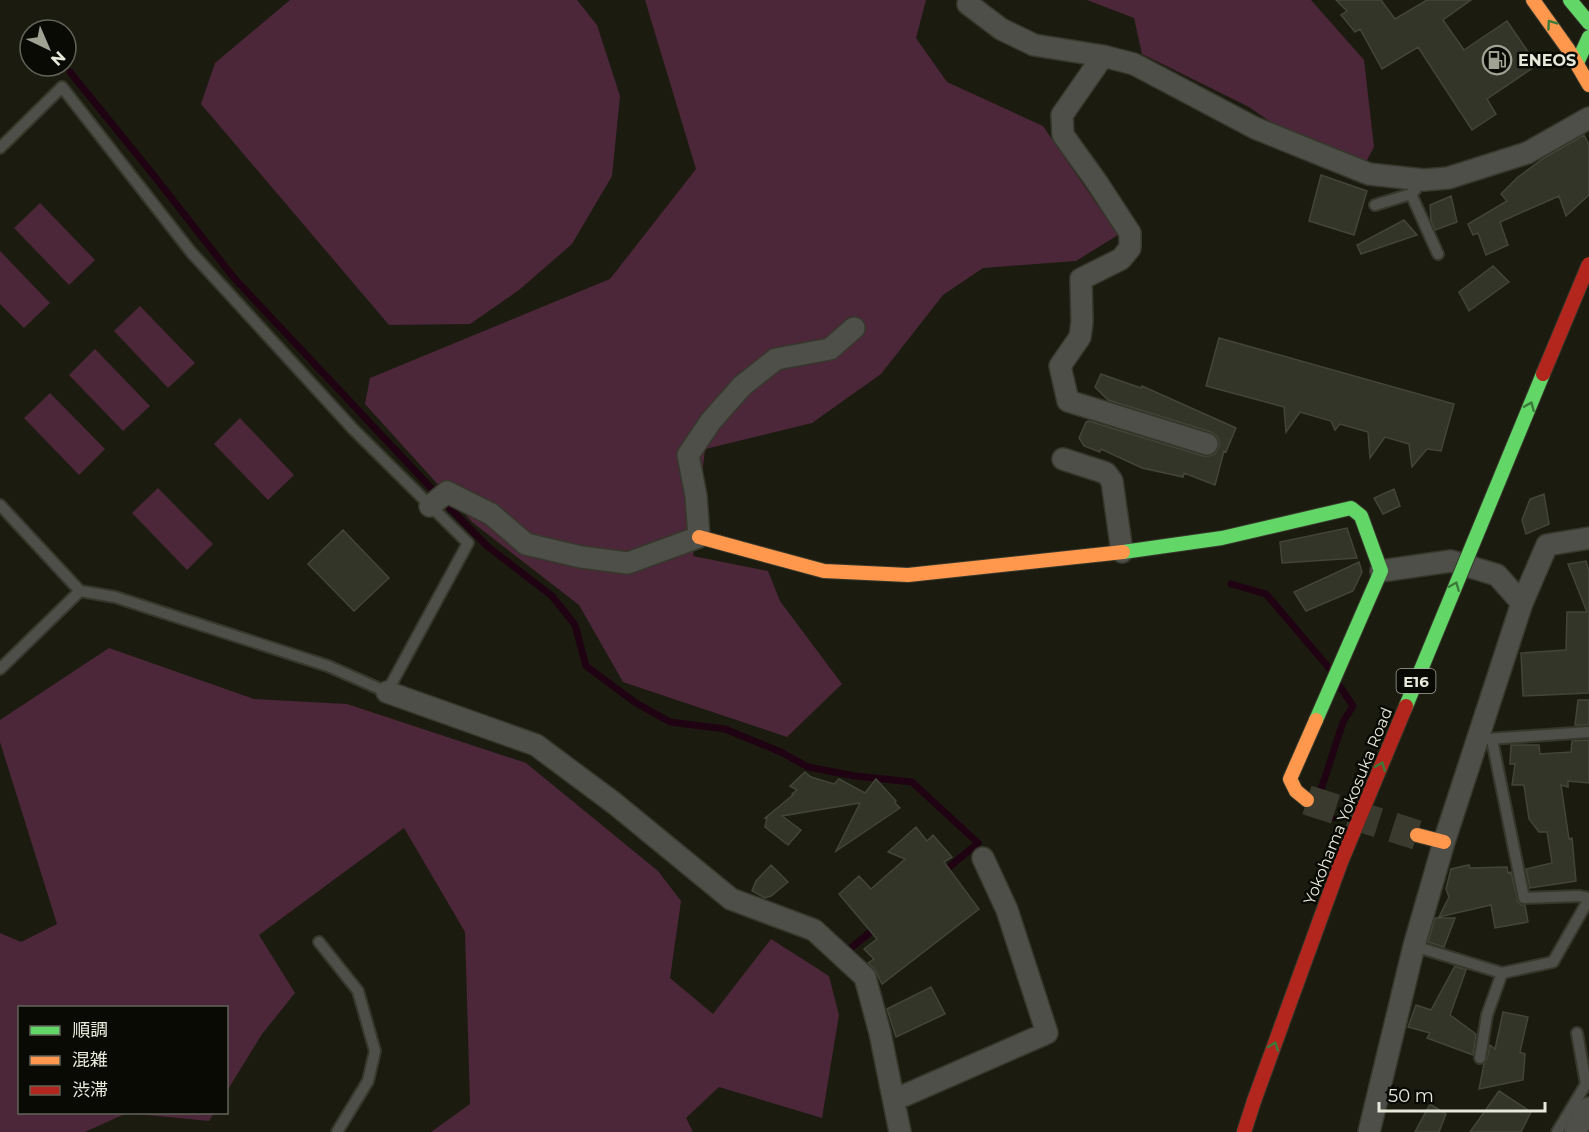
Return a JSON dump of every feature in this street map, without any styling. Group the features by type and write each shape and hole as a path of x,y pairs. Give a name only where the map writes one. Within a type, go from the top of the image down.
{"main road":[{"path":"1533,0 1583,62 1589,85"},
{"path":"1570,0 1589,23"},
{"path":"1583,62 1589,37"},
{"name":"Yokohama Yokosuka Road","path":"1244,1132 1341,862 1589,264"},
{"path":"1566,353 1589,298"},
{"path":"699,537 824,571 908,575 1122,552 1222,538 1351,508 1361,516 1381,571 1290,779 1296,791 1307,800"},
{"name":"Yokohama Yokosuka Road","path":"1384,793 1484,551"},
{"path":"1417,835 1444,842"},
{"name":"Yokohama Yokosuka Road","path":"1287,1049 1336,915"}],"street":[{"path":"968,4 1000,29 1034,45 1103,56 1134,64 1255,128 1369,174 1418,187 1527,153 1589,118"},
{"path":"1103,56 1062,116 1063,135 1130,233 1130,248 1121,259 1081,279 1080,337 1060,366 1068,401 1207,444"},
{"path":"430,506 447,492 491,514 526,544 581,557 628,563 699,537 696,496 688,455 711,421 742,386 776,359 830,349 854,328"},
{"path":"1063,459 1106,472 1112,481 1122,552"},
{"path":"1369,1132 1414,946 1444,842 1486,739 1522,603 1547,545 1589,538"},
{"path":"1381,571 1451,561 1497,574 1522,603"},
{"path":"387,692 536,745 614,803 731,899 814,930 865,977 880,1033 900,1132"},
{"path":"894,1100 1047,1034 1007,910 983,858"},
{"path":"1575,1132 1589,1108"}],"lane":[{"path":"0,148 62,87 191,252 354,430 468,543 387,692 328,666 116,597 80,591 0,505"},
{"path":"1375,205 1418,187 1438,254"},
{"path":"0,669 80,591"},
{"path":"1414,946 1502,973 1553,962 1589,898 1579,896 1524,898 1486,739 1589,732"},
{"path":"319,942 358,991 375,1051 368,1081 337,1132"},
{"path":"1480,1058 1487,1015 1502,973"},
{"path":"1557,1132 1586,1084 1577,1033"}],"shaded area":[{"path":"290,0 577,0 597,25 620,96 612,176 572,244 519,290 470,324 389,325 201,104 215,63"},
{"path":"645,0 926,0 916,38 947,82 1043,126 1118,235 1076,261 983,268 943,295 881,374 812,423 705,449 693,556 768,571 780,601 842,684 787,737 623,682 579,605 472,522 365,404 370,378 610,279 696,169"},
{"path":"1087,0 1311,0 1364,60 1374,147 1356,181 1249,107 1142,54 1134,18"},
{"path":"40,203 95,260 69,285 14,228"},
{"path":"0,251 50,303 24,328 0,304"},
{"path":"140,306 195,363 168,388 114,331"},
{"path":"95,349 150,406 123,431 69,375"},
{"path":"50,393 105,449 79,475 24,418"},
{"path":"240,418 294,475 268,500 214,444"},
{"path":"158,488 213,544 187,570 132,513"},
{"path":"109,648 254,699 347,704 526,763 658,871 681,901 670,978 713,1014 771,939 829,976 839,1015 822,1118 719,1087 686,1118 693,1132 431,1132 470,1104 465,932 404,828 259,935 295,993 262,1034 228,1089 228,1006 18,1006 18,1114 125,1114 85,1132 0,1132 0,933 21,942 57,924 0,742 0,720"},
{"path":"137,1114 213,1114 209,1121"}],"building":[{"path":"1336,0 1381,0 1395,19 1427,0 1471,0 1443,20 1464,50 1507,21 1537,65 1487,99 1496,114 1472,130 1418,47 1382,69 1360,29 1355,32 1341,15 1347,11"},
{"path":"1584,135 1589,145 1589,195 1566,216 1559,196 1500,222 1508,245 1486,255 1478,233 1473,235 1468,224 1507,201 1501,194 1518,177 1544,158"},
{"path":"1321,175 1367,191 1354,235 1309,221"},
{"path":"1451,196 1457,222 1435,230 1431,221 1430,205"},
{"path":"1404,220 1417,235 1361,254 1357,245"},
{"path":"1493,266 1509,282 1469,311 1459,292"},
{"path":"1219,338 1454,404 1441,451 1427,449 1412,467 1409,444 1385,437 1370,458 1368,432 1340,424 1335,430 1331,421 1300,412 1286,432 1284,407 1206,386"},
{"path":"1101,374 1141,388 1142,386 1236,428 1226,452 1224,451 1215,485 1184,473 1183,477 1142,468 1101,449 1100,452 1084,446 1079,438 1086,422 1089,421 1203,456 1215,454 1219,447 1217,436 1211,432 1108,400 1095,387"},
{"path":"1394,489 1400,506 1383,514 1374,498"},
{"path":"1544,494 1549,524 1526,534 1522,520 1530,499"},
{"path":"1347,528 1357,558 1282,563 1280,542"},
{"path":"343,530 389,578 354,611 308,564"},
{"path":"1586,561 1589,571 1589,693 1523,696 1521,653 1566,650 1567,612 1587,612 1568,564"},
{"path":"1359,562 1362,572 1353,591 1306,611 1294,592"},
{"path":"1578,700 1589,700 1589,725 1575,725"},
{"path":"1589,740 1589,783 1568,781 1568,787 1561,785 1569,839 1572,838 1576,881 1530,888 1526,869 1552,863 1547,832 1539,832 1529,819 1524,785 1512,785 1515,764 1510,764 1511,745 1539,745 1540,754 1571,752 1572,741"},
{"path":"805,772 811,777 834,784 839,779 865,793 876,779 900,808 836,851 860,803 782,816 801,830 788,845 765,827 767,818 765,818 793,795 797,790 790,786"},
{"path":"916,827 927,841 933,835 952,857 944,862 979,909 882,984 874,968 868,963 874,959 864,949 877,939 839,894 859,876 871,889 905,859 888,852"},
{"path":"771,865 788,882 765,898 752,891 756,881"},
{"path":"1469,865 1470,868 1507,867 1508,873 1511,872 1518,902 1525,905 1528,922 1495,928 1491,905 1439,917 1449,897 1446,889 1451,869"},
{"path":"1435,918 1455,918 1444,947 1428,942"},
{"path":"1455,966 1466,970 1450,1015 1476,1034 1473,1055 1427,1038 1430,1033 1408,1027 1416,1005 1431,1010"},
{"path":"931,987 945,1014 896,1037 887,1009"},
{"path":"1503,1012 1528,1017 1520,1052 1525,1054 1523,1080 1479,1089 1490,1045 1495,1049"},
{"path":"1499,1091 1531,1112 1521,1132 1470,1132"},
{"path":"1430,1104 1446,1114 1439,1132 1415,1132"}],"waterway":[{"path":"75,78 234,278 487,546 552,596 575,625 586,666 636,703 670,722 725,729 781,752 808,767 855,776 912,782 978,843 942,873"},
{"path":"1231,584 1266,594 1329,668"},
{"path":"1332,818 1318,799 1343,722 1353,706 1339,685"},
{"path":"852,947 878,926"}],"tunnel":[{"path":"1307,800 1417,835"}],"traffic: fast":[{"path":"1570,0 1589,23"},
{"path":"1577,63 1589,37"},
{"path":"1406,706 1543,374"},
{"path":"1123,552 1222,538 1351,508 1361,516 1381,571 1316,720"}],"traffic: slow":[{"path":"1533,0 1568,49 1589,85"},
{"path":"699,537 824,571 908,575 1123,552"},
{"path":"1307,800 1296,791 1290,779 1316,720"},
{"path":"1417,835 1444,842"}],"traffic: jam":[{"path":"1543,374 1589,264"},
{"path":"1254,1101 1341,862 1406,706"},
{"path":"1244,1132 1254,1101"}],"place":[{"name":"ENEOS","path":"1497,60"}]}
